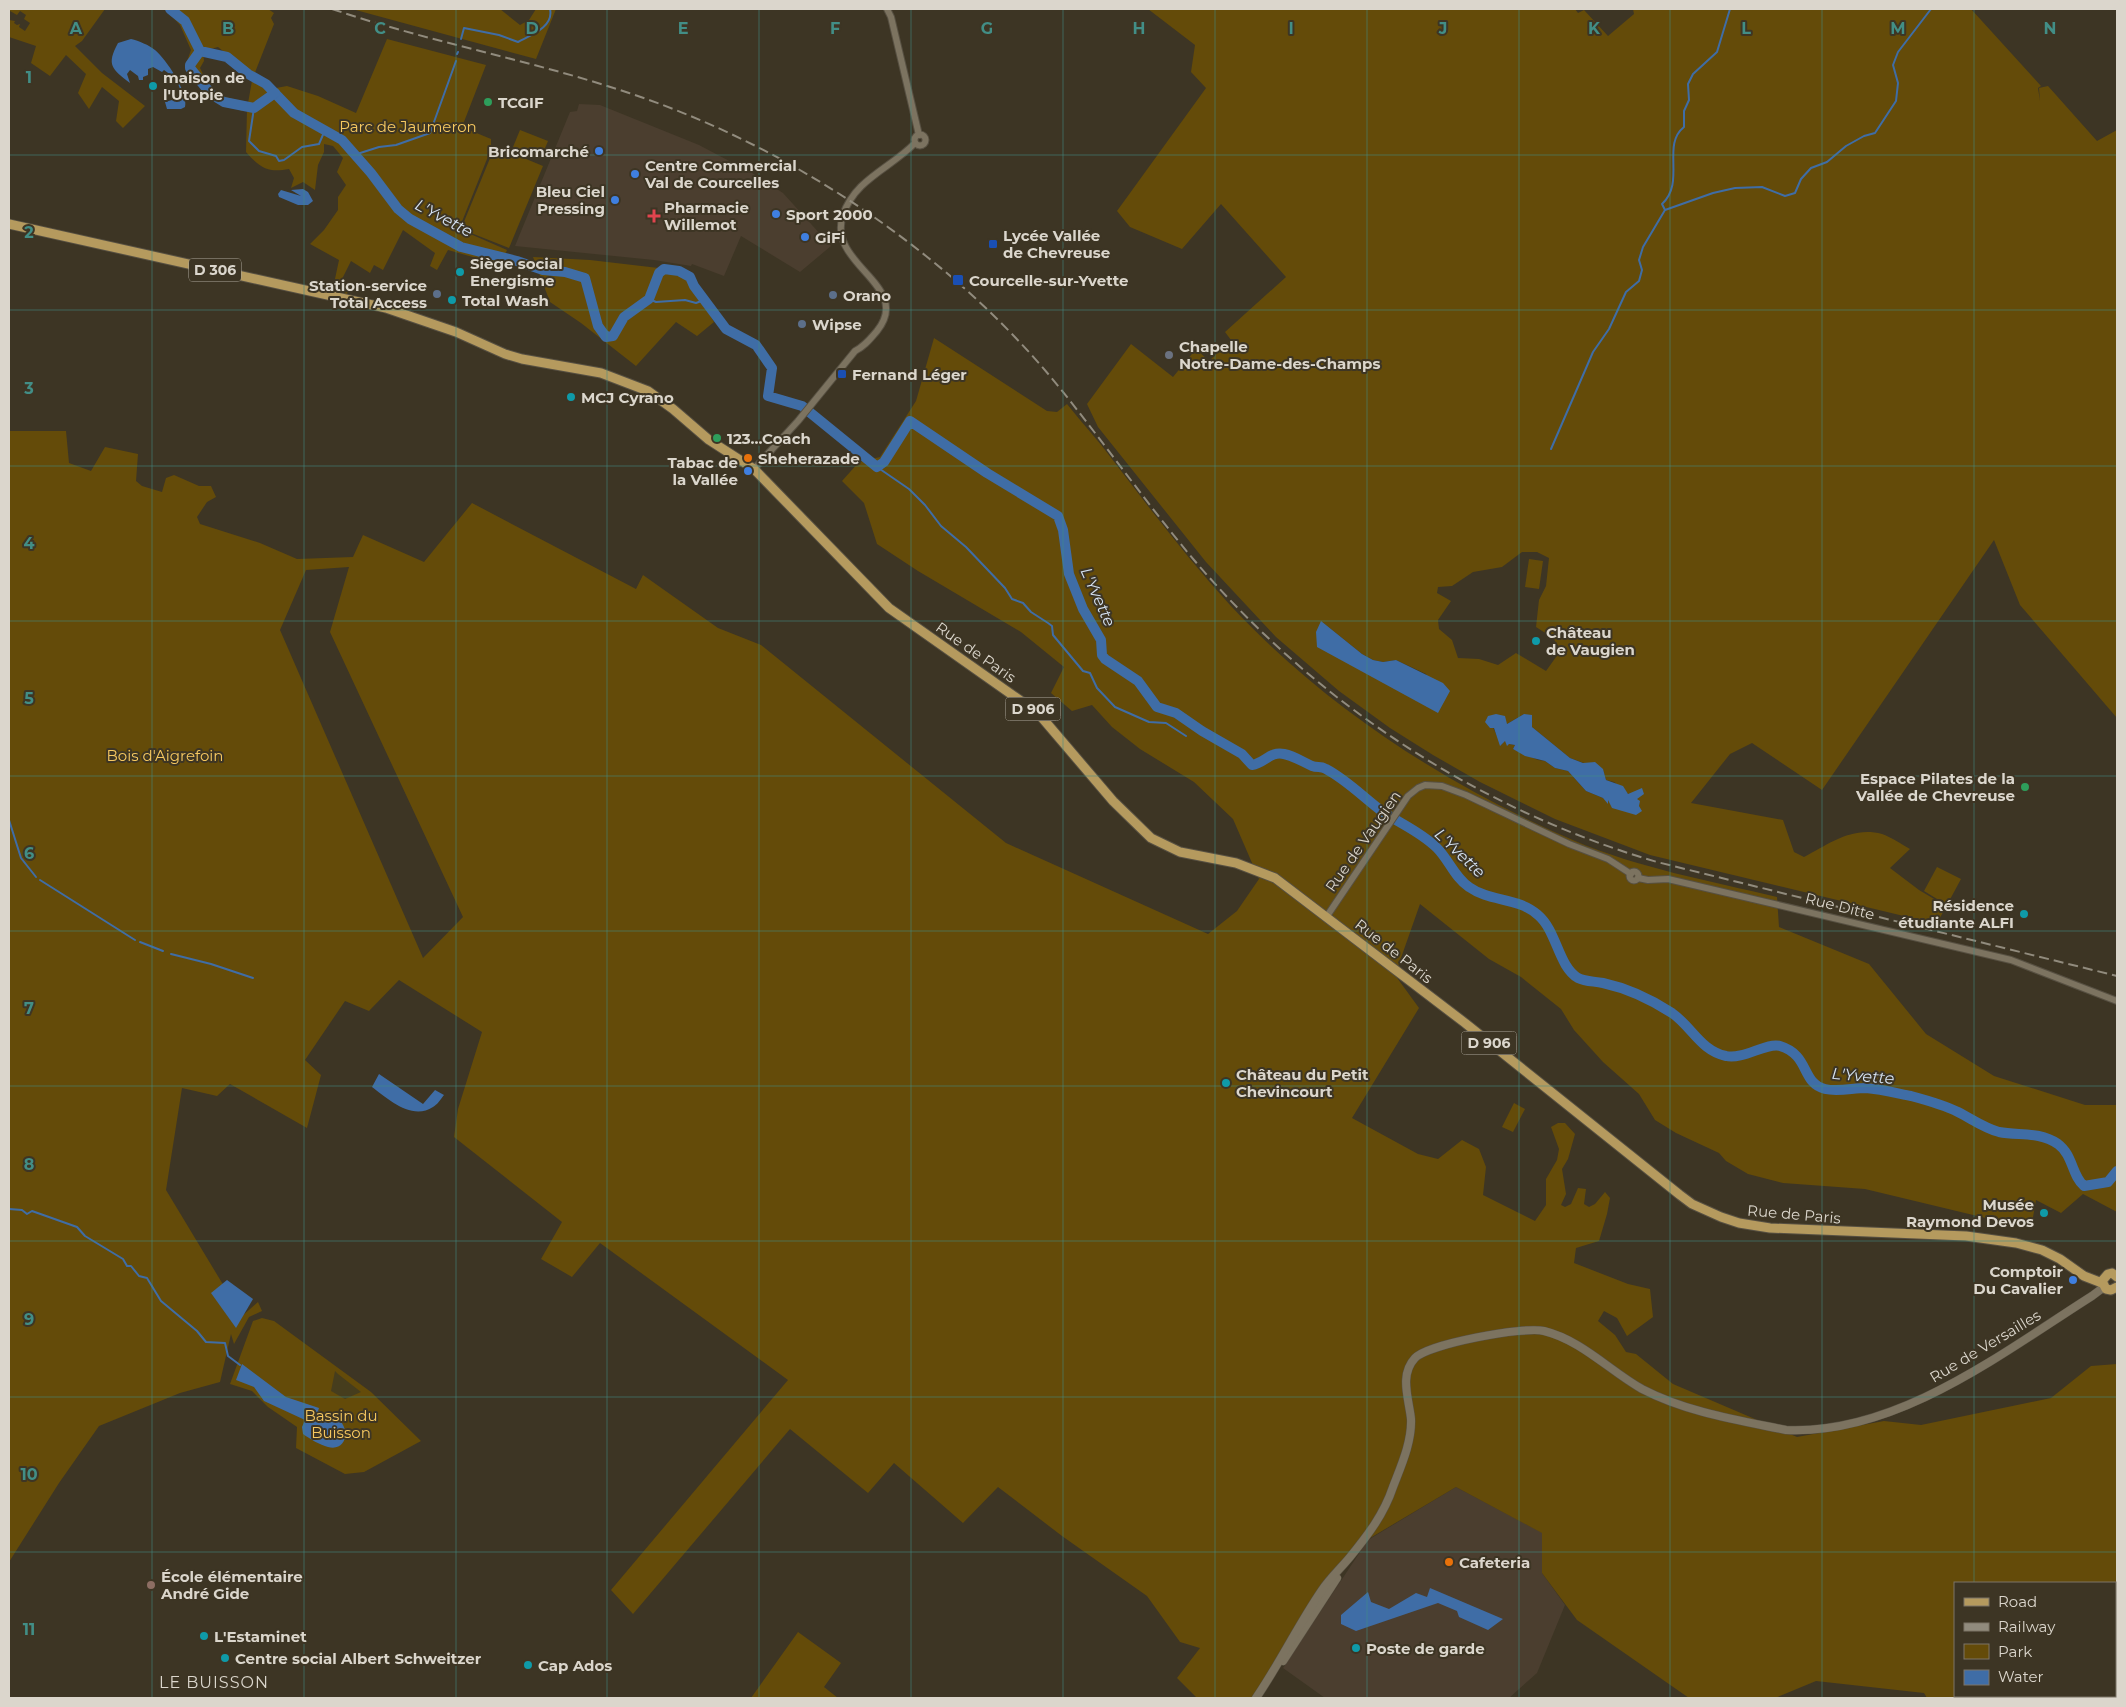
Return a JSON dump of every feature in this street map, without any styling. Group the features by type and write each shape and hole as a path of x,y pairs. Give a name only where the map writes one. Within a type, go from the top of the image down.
{"main road":[{"name":"D 306","path":"9,224 386,308 446,328 505,354 618,378 648,391 709,440 754,468"},
{"name":"Rue de Paris","path":"754,468 889,608 1038,713 1113,801 1146,834 1180,852 1245,866 1275,878 1465,1023 1680,1195 1704,1210 1739,1223 1770,1228 1966,1236 2018,1243 2042,1250 2060,1259 2084,1276 2103,1285"},
{"path":"2117,1277 2112,1274 2104,1276 2103,1285 2111,1290 2117,1287"},
{"name":"Rue de Versailles","path":"1256,1698 1323,1588 1350,1557 1382,1514 1410,1436 1411,1422 1406,1379 1407,1371 1414,1359 1426,1350 1509,1331 1531,1329 1558,1336 1571,1342 1641,1388 1674,1404 1786,1430 1801,1431 1843,1426 1885,1416 1953,1384 2092,1296 2103,1285"}],"street":[{"path":"754,468 798,421 855,351 864,346 882,325 887,309 879,287 844,245 841,227 843,214 848,203 866,181 915,143 919,146 924,144 924,137 919,135 914,107 887,9"},
{"name":"Rue de Vaugien","path":"1327,916 1408,796 1418,788 1426,785 1442,786 1466,795 1569,844 1608,859 1631,874 1636,872 1638,878"},
{"name":"Rue Ditte","path":"1638,878 1648,880 1668,879 1998,956 2117,1001"}],"shaded area":[{"path":"579,104 600,105 699,145 752,173 783,193 831,246 800,272 741,236 724,276 692,264 691,266 654,260 515,246 570,112 577,111"},
{"path":"1456,1487 1543,1533 1542,1573 1565,1605 1537,1673 1509,1698 1325,1698 1283,1668 1368,1540"}],"green space":[{"path":"9,9 105,9 82,41 75,46 102,73 145,106 123,128 116,121 119,101 102,87 89,109 78,93 86,74 66,55 50,76 31,63 36,46 9,37 9,20 15,21 14,23 17,25 20,24 19,27 25,31 30,23 24,19 26,15 20,11 17,15 10,11 9,13"},
{"name":"Parc de Jaumeron","path":"165,9 268,9 274,13 271,18 274,24 254,75 276,88 287,86 318,96 356,113 387,39 486,65 462,127 491,139 491,149 459,229 507,250 501,265 448,250 437,270 430,266 435,253 403,230 383,270 374,265 370,273 351,261 340,283 348,288 347,296 332,293 339,260 310,244 324,230 338,210 338,197 346,185 337,172 343,158 333,146 324,144 324,152 318,165 315,190 303,182 291,188 294,178 289,169 270,170 256,162 246,152 247,109 253,75 218,47 203,51 204,61 200,68 212,89 221,95 244,102 242,111 207,96 185,67 191,50 180,25"},
{"path":"352,9 500,9 520,25 529,20 536,9 556,9 536,59"},
{"path":"1148,9 1575,9 1578,13 1584,10 1608,36 1634,14 1633,9 1971,9 2041,86 2038,88 2040,101 2039,88 2048,86 2097,141 2117,130 2117,718 2020,605 1994,540 1822,790 1752,743 1730,754 1691,803 1783,820 1794,852 1804,857 1851,834 1871,832 1889,837 1910,849 1890,868 1919,890 1946,906 1937,924 1650,855 1555,819 1480,782 1390,728 1339,691 1276,637 1206,562 1098,427 1087,404 1131,344 1173,377 1196,349 1209,361 1231,340 1225,332 1286,277 1221,204 1182,249 1130,227 1117,211 1206,88 1191,72 1195,45","holes":["1522,552 1537,552 1549,558 1546,586 1539,600 1536,627 1553,638 1561,650 1546,671 1516,653 1498,665 1479,659 1458,658 1452,640 1439,629 1438,620 1451,601 1437,593 1438,587 1452,586 1473,572 1502,567","1321,621 1362,654 1373,660 1383,662 1396,660 1426,674 1438,712 1409,696","1524,714 1532,727 1570,758 1603,770 1606,780 1614,782 1639,803 1639,806 1603,798 1586,791 1568,771 1555,768 1545,761 1538,760 1513,749 1515,745 1509,744 1505,740 1501,745 1488,716 1507,724"]},
{"path":"520,130 548,141 541,158 513,147"},
{"path":"495,146 543,166 509,248 461,229"},
{"path":"533,257 590,260 667,269 690,281 714,322 697,336 676,322 636,366 581,323 550,302"},
{"name":"Bois d'Aigrefoin","path":"934,338 1047,411 1057,412 1067,404 1107,452 1184,552 1230,605 1306,677 1390,741 1480,795 1527,819 1599,851 1649,866 1777,897 1779,927 1869,964 1926,1034 1994,1076 2085,1105 2117,1105 2117,1212 2083,1194 2061,1213 2036,1200 2032,1223 1994,1220 1865,1189 1783,1183 1748,1174 1726,1161 1719,1153 1676,1133 1655,1120 1639,1094 1603,1062 1574,1030 1561,1009 1521,977 1489,959 1420,904 1395,975 1419,1008 1352,1118 1418,1154 1438,1159 1462,1140 1479,1149 1486,1167 1483,1195 1535,1221 1546,1205 1546,1179 1557,1160 1559,1149 1551,1127 1558,1123 1565,1123 1575,1134 1568,1159 1562,1169 1566,1194 1561,1205 1565,1207 1571,1204 1578,1188 1586,1189 1584,1204 1589,1207 1595,1204 1605,1192 1610,1198 1599,1241 1576,1248 1574,1263 1628,1284 1650,1289 1653,1317 1627,1336 1617,1318 1604,1311 1598,1321 1615,1335 1626,1352 1636,1354 1673,1384 1797,1437 1884,1421 1921,1425 2051,1398 2091,1366 2117,1364 2117,1698 1927,1698 1924,1693 1816,1681 1775,1698 1689,1698 1577,1620 1542,1573 1542,1533 1456,1487 1355,1547 1252,1698 1197,1698 1177,1678 1200,1648 1180,1642 1147,1596 1062,1536 998,1487 963,1523 894,1463 868,1493 790,1429 633,1614 611,1590 788,1380 600,1243 572,1277 541,1259 562,1222 454,1137 458,1109 482,1032 399,980 369,1011 345,1001 305,1060 321,1075 307,1128 230,1084 217,1096 182,1088 166,1190 242,1316 258,1302 262,1311 249,1317 234,1344 231,1334 220,1382 180,1393 99,1426 59,1483 9,1562 9,431 66,431 69,463 91,471 105,447 138,454 136,481 142,486 162,492 166,478 174,475 199,486 211,486 216,497 207,502 197,517 200,524 260,543 297,559 353,557 363,535 424,562 472,503 636,589 643,575 718,628 761,645 1006,843 1208,934 1237,911 1259,879 1233,819 1194,782 1140,749 1112,727 1092,705 1072,711 1051,693 1064,667 1021,632 918,571 877,544 864,503 842,481 859,462 880,457 916,401","holes":["349,567 330,632 463,917 423,958 280,630 306,570"]},
{"path":"1529,559 1543,561 1539,589 1525,587"},
{"path":"1937,867 1961,879 1947,905 1924,891"},
{"path":"1514,1103 1525,1109 1513,1132 1502,1127"},
{"name":"Bassin du Buisson","path":"262,1318 274,1321 371,1392 421,1441 364,1472 345,1474 296,1448 297,1427 268,1407 252,1391 230,1384 253,1321"},
{"path":"798,1632 841,1663 824,1687 838,1698 751,1698"}],"sand":[{"path":"335,1371 361,1392 345,1399 331,1391"}],"water":[{"path":"131,39 144,43 160,54 176,77 184,93 185,107 181,109 167,109 165,102 179,98 180,89 174,78 164,70 162,72 153,67 148,69 148,75 143,77 143,80 139,80 138,76 130,70 127,74 130,83 115,70 112,62 114,50 118,43"},
{"path":"303,189 308,192 313,201 308,205 298,205 279,197 278,194 281,190 301,196 291,190"},
{"path":"1321,621 1362,654 1373,660 1383,662 1396,660 1443,683 1450,691 1438,713 1317,647 1316,632"},
{"path":"1496,714 1505,716 1507,724 1524,714 1532,715 1532,727 1570,758 1583,763 1595,762 1603,769 1606,780 1623,786 1628,794 1642,788 1644,794 1637,799 1640,801 1639,806 1642,811 1636,815 1612,808 1608,800 1608,804 1603,798 1586,791 1568,771 1555,768 1545,761 1525,756 1513,749 1515,745 1509,744 1507,746 1505,741 1500,746 1494,728 1490,728 1485,722 1488,716"},
{"path":"379,1074 423,1104 435,1090 444,1095 439,1102 425,1111 409,1110 401,1107 372,1087"},
{"path":"227,1280 253,1299 236,1328 211,1293"},
{"name":"Bassin du Buisson","path":"242,1364 286,1397 319,1408 318,1411 337,1418 344,1427 345,1438 343,1443 334,1448 328,1447 315,1442 303,1434 302,1427 305,1420 264,1401 254,1387 236,1380"},
{"path":"1430,1588 1503,1619 1488,1630 1459,1617 1457,1611 1438,1603 1356,1631 1341,1624 1341,1615 1368,1592 1371,1602 1389,1609 1416,1593 1427,1597"}],"waterway":[{"name":"L'Yvette","path":"170,9 185,21 200,51 227,57 248,74 266,84 294,113 342,140 371,173 398,209 410,219 461,247 517,261 543,270 565,272 585,278 598,326 606,337 613,336 624,317 649,299 659,273 664,269 679,271 690,277 694,286 726,329 756,345 772,368 768,396 802,406 877,467 884,462 910,421 987,473 1058,516 1063,530 1069,574 1083,609 1101,640 1102,655 1138,681 1157,707 1176,713 1202,731 1242,754 1252,765 1275,754 1284,754 1334,773 1383,812 1431,842 1460,879 1469,887 1477,892 1522,905 1538,915 1549,930 1571,973 1578,978 1621,988 1656,1004 1672,1013 1703,1044 1717,1053 1733,1057 1768,1046 1780,1046 1790,1050 1801,1062 1812,1081 1817,1086 1825,1089 1866,1088 1911,1096 1953,1109 1983,1126 1999,1132 2044,1137 2058,1144 2063,1149 2070,1159 2077,1177 2084,1186 2108,1182 2117,1171"},
{"path":"461,39 464,28 499,35 518,42 545,26 549,21 550,9"},
{"path":"1665,210 1662,204 1669,195 1672,185 1674,144 1677,135 1684,127 1684,111 1689,100 1688,84 1693,74 1717,52 1730,9"},
{"path":"1551,449 1593,352 1609,329 1626,292 1639,281 1642,270 1639,260 1643,247 1665,210 1713,193 1735,188 1762,187 1785,196 1795,193 1801,179 1811,168 1827,162 1846,146 1864,136 1875,133 1896,101 1898,83 1893,65 1898,52 1931,9"},
{"path":"200,51 190,65 190,68 211,94 224,102 254,108 275,93"},
{"path":"354,155 379,147 396,145 430,133 456,61"},
{"path":"254,108 249,141 259,151 276,156 279,161 284,160 302,147 319,144 325,130"},
{"path":"649,299 656,302 685,300 696,303 704,300"},
{"name":"L'Yvette","path":"877,467 909,489 925,505 941,526 966,547 1005,588 1012,599 1023,603 1031,612 1052,626 1053,635 1083,671 1090,673 1097,688 1115,707 1149,722 1166,723 1186,736"},
{"path":"9,820 21,858 36,877"},
{"path":"40,880 135,940"},
{"path":"140,942 163,951"},
{"path":"171,954 211,964 253,978"},
{"path":"9,1209 22,1210 27,1214 32,1211 77,1227 85,1236 123,1259 127,1266 131,1266 139,1276 147,1278 161,1301 197,1331 206,1342 225,1343 228,1356 240,1365"}],"railway":[{"path":"332,9 369,21 592,81 669,107 785,161 857,206 926,256 979,302 1013,335 1059,387 1194,560 1241,612 1292,660 1346,704 1403,745 1463,781 1525,813 1590,840 1657,862 2117,976"}],"place":[{"name":"maison de l'Utopie","path":"153,86"},
{"name":"TCGIF","path":"488,102"},
{"name":"Bricomarché","path":"599,151"},
{"name":"Centre Commercial Val de Courcelles","path":"635,174"},
{"name":"Bleu Ciel Pressing","path":"615,200"},
{"name":"Sport 2000","path":"776,214"},
{"name":"Pharmacie Willemot","path":"654,216"},
{"name":"GiFi","path":"805,237"},
{"name":"Lycée Vallée de Chevreuse","path":"993,244"},
{"name":"Siège social Energisme","path":"460,272"},
{"name":"Courcelle-sur-Yvette","path":"958,280"},
{"name":"Station-service Total Access","path":"437,294"},
{"name":"Orano","path":"833,295"},
{"name":"Total Wash","path":"452,300"},
{"name":"Wipse","path":"802,324"},
{"name":"Chapelle Notre-Dame-des-Champs","path":"1169,355"},
{"name":"Fernand Léger","path":"842,374"},
{"name":"MCJ Cyrano","path":"571,397"},
{"name":"123...Coach","path":"717,438"},
{"name":"Sheherazade","path":"748,458"},
{"name":"Tabac de la Vallée","path":"748,471"},
{"name":"Château de Vaugien","path":"1536,641"},
{"name":"Espace Pilates de la Vallée de Chevreuse","path":"2025,787"},
{"name":"Résidence étudiante ALFI","path":"2024,914"},
{"name":"Château du Petit Chevincourt","path":"1226,1083"},
{"name":"Musée Raymond Devos","path":"2044,1213"},
{"name":"Comptoir Du Cavalier","path":"2073,1280"},
{"name":"Cafeteria","path":"1449,1562"},
{"name":"École élémentaire André Gide","path":"151,1585"},
{"name":"L'Estaminet","path":"204,1636"},
{"name":"Poste de garde","path":"1356,1648"},
{"name":"Centre social Albert Schweitzer","path":"225,1658"},
{"name":"Cap Ados","path":"528,1665"}],"district":[{"name":"LE BUISSON","path":"214,1682"}]}
